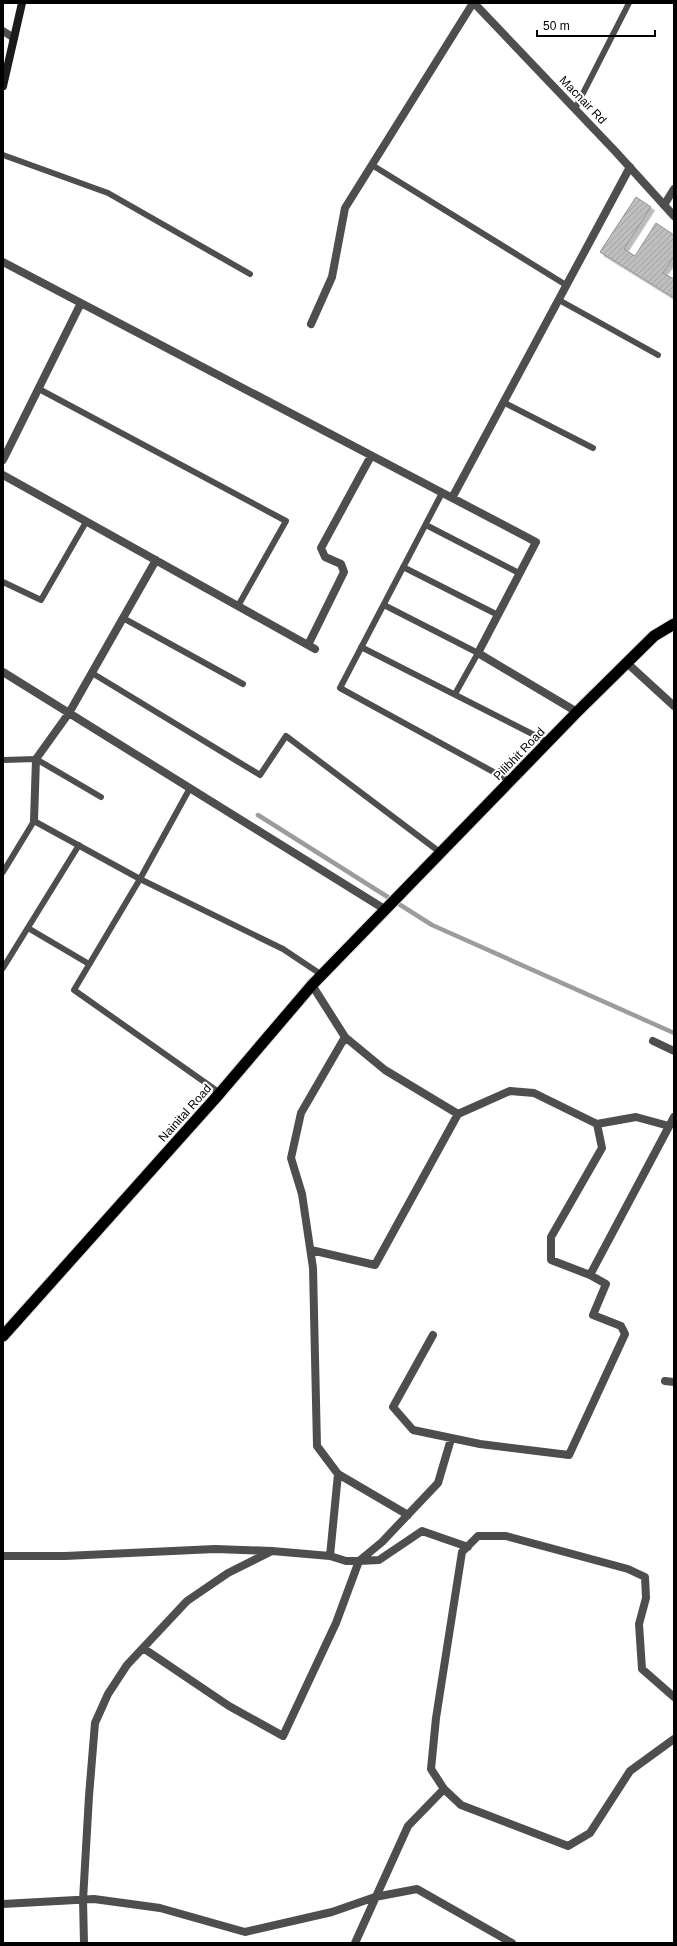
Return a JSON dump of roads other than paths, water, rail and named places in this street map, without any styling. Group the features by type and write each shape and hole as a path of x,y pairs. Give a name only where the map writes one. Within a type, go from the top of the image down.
{"highway":[{"name":"Pilibhit Road","path":"387,909 626,663 654,636 674,624"},
{"name":"Nainital Road","path":"3,1336 220,1094 312,985 387,909"}],"main road":[{"path":"3,86 22,3"}],"street":[{"path":"311,324 332,277 345,208 473,3"},
{"name":"Macnair Rd","path":"473,3 576,109 674,216"},
{"path":"3,31 14,38"},
{"path":"452,498 630,167"},
{"path":"664,205 674,189"},
{"path":"3,262 536,542 478,653 577,712"},
{"path":"3,460 81,303"},
{"path":"3,476 311,647 344,572 341,564 325,556 321,548 371,456"},
{"path":"34,821 36,759 69,713 156,560"},
{"path":"626,663 674,706"},
{"path":"3,672 387,909"},
{"path":"312,985 345,1036 385,1070 458,1114"},
{"path":"345,1036 301,1113 291,1158 302,1194 313,1268 316,1446 338,1474 408,1515"},
{"path":"653,1042 674,1051"},
{"path":"310,1250 374,1265 458,1114 510,1091 534,1093 597,1124 636,1117 670,1126"},
{"path":"590,1275 674,1117"},
{"path":"433,1334 393,1407 413,1430 451,1439 569,1455 625,1334 621,1326 593,1315 606,1284 590,1275 550,1260 550,1237 602,1148 597,1124"},
{"path":"665,1381 674,1382"},
{"path":"143,1648 229,1706 283,1736 336,1623 359,1561 382,1542 438,1483 451,1439"},
{"path":"330,1556 338,1474"},
{"path":"3,1556 65,1556 215,1549 272,1551 330,1556 346,1561 379,1560 422,1531 468,1547"},
{"path":"674,1697 642,1669 639,1624 646,1598 645,1577 628,1569 506,1536 478,1536 462,1552 436,1718 431,1769 444,1789 461,1805 568,1846 590,1833 630,1771 674,1739"},
{"path":"84,1943 88,1796 95,1723 108,1694 127,1665 187,1601 228,1574 272,1551"},
{"path":"355,1943 408,1826 444,1789"},
{"path":"3,1904 94,1899 160,1908 245,1932 332,1912 375,1896 416,1889 512,1943"}],"lane":[{"path":"576,109 629,3"},
{"path":"3,155 108,193 250,274"},
{"path":"372,165 566,285"},
{"path":"559,300 658,355"},
{"path":"39,389 286,521 238,606"},
{"path":"503,402 594,448"},
{"path":"442,493 340,688 510,781"},
{"path":"4,584 41,600 86,522"},
{"path":"426,525 519,573"},
{"path":"403,568 498,615"},
{"path":"384,605 478,653 455,694"},
{"path":"123,618 243,684"},
{"path":"361,647 548,742"},
{"path":"92,673 260,775 286,736 441,853"},
{"path":"3,760 36,759 101,797"},
{"path":"190,788 140,879 74,990 220,1094"},
{"path":"3,872 34,821 140,879 283,948 322,975"},
{"path":"3,968 79,845"},
{"path":"28,928 90,964"}],"waterway":[{"path":"258,815 432,925 674,1033"}]}
